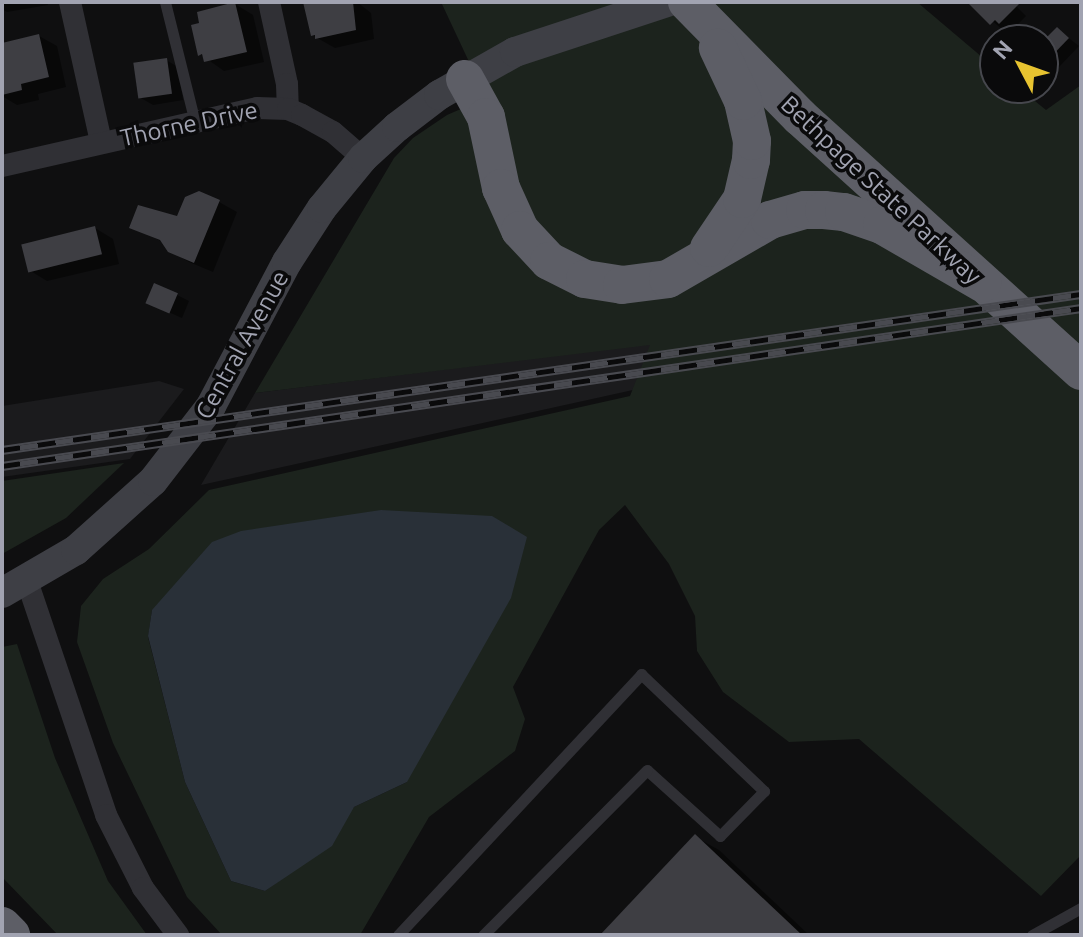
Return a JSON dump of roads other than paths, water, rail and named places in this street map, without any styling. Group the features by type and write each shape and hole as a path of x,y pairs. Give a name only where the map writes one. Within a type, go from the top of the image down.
{"highway":[{"path":"697,13 743,101 752,141 742,199 725,229 698,263"},
{"name":"Bethpage State Parkway","path":"697,13 800,117 1081,371"},
{"path":"465,79 486,117 508,211 520,230 549,261 585,279 622,285 668,279 770,220 805,210 824,210 844,212 882,225 982,283"},
{"path":"2,926 11,935"}],"main road":[{"name":"Central Avenue","path":"14,587 104,528 148,487 185,443 211,406 293,253 322,208 363,158 417,111 465,79 515,52 667,2"}],"street":[{"path":"70,2 101,142"},
{"path":"269,2 287,84 288,109"},
{"name":"Thorne Drive","path":"2,166 257,108 288,109 333,132 363,158"},
{"path":"14,587 106,815 143,888 178,935"}],"lane":[{"path":"165,2 195,122"},
{"path":"398,935 641,674 764,791 720,836 647,770 483,935"},
{"path":"1032,935 1081,908"}],"railway":[{"path":"2,450 1081,294"},
{"path":"2,466 1081,308"}]}
